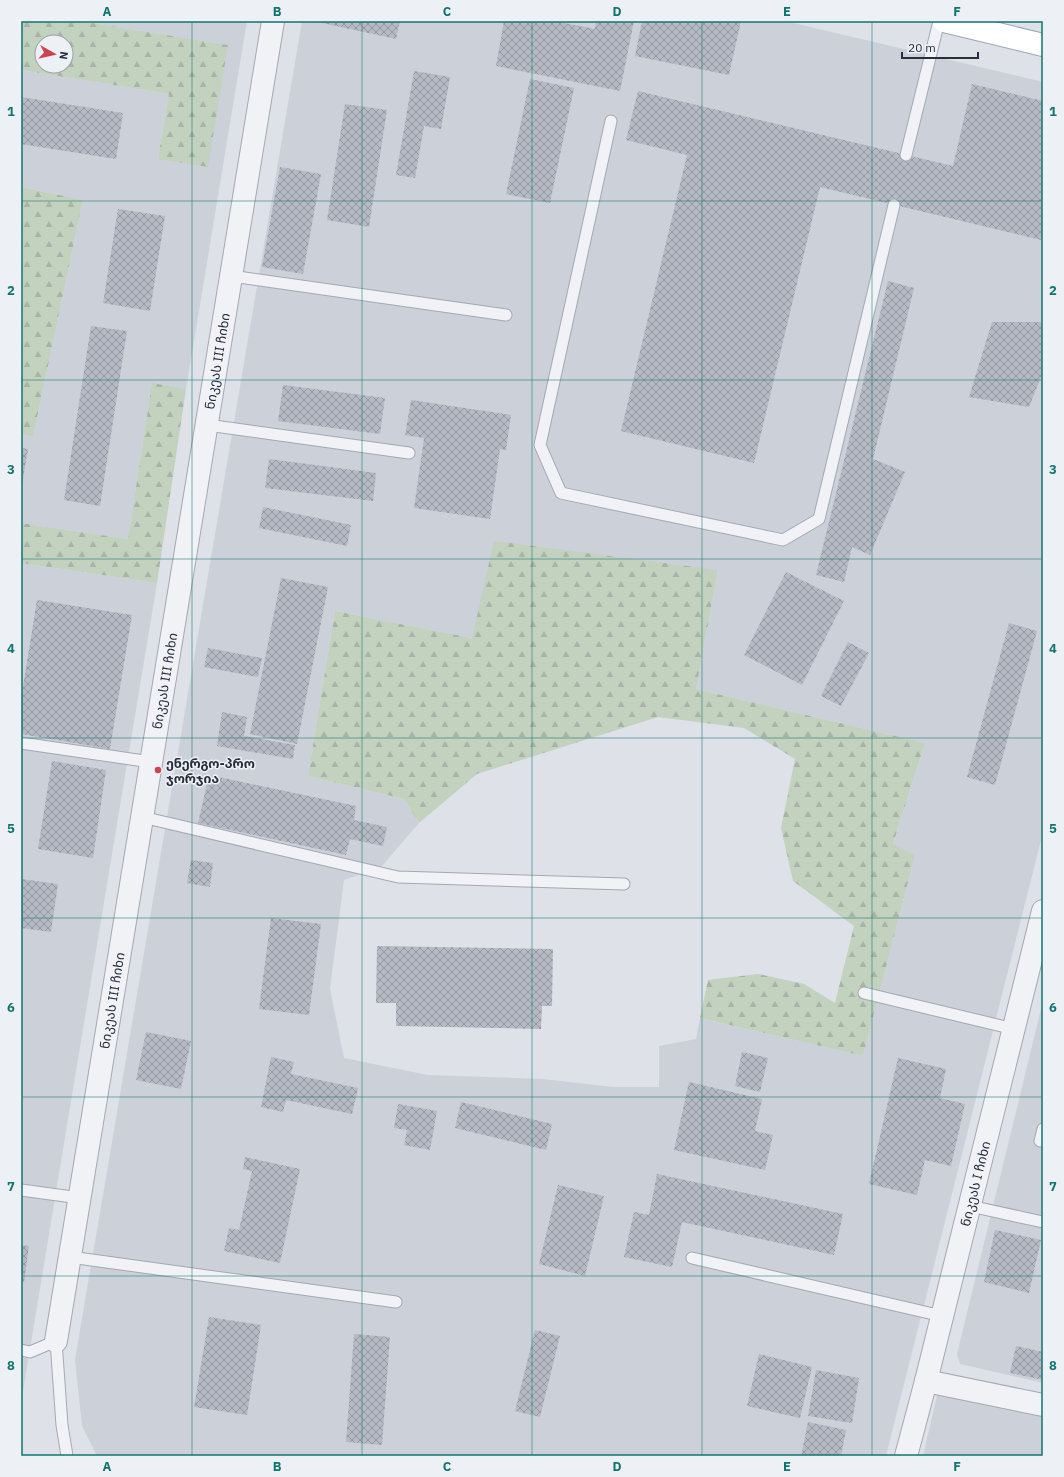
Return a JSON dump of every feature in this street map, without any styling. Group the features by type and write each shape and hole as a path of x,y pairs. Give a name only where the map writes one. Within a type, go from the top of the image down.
{"main road":[{"path":"944,21 1043,46"}],"street":[{"name":"ნიკეას III ჩიხი","path":"56,1341 207,425 270,21"},
{"name":"ნიკეას I ჩიხი","path":"906,1456 1043,911"},
{"path":"926,1380 1043,1406"}],"lane":[{"path":"906,155 939,21"},
{"path":"611,121 540,445 561,493 783,540 819,519 894,205"},
{"path":"231,276 506,315"},
{"path":"207,425 409,453"},
{"path":"21,743 151,762"},
{"path":"142,817 398,877 624,884"},
{"path":"864,994 1014,1028"},
{"path":"1040,1141 1043,1129"},
{"path":"21,1190 80,1198"},
{"path":"970,1206 1043,1222"},
{"path":"70,1257 396,1302"},
{"path":"692,1258 942,1316"},
{"path":"21,1350 30,1352 56,1341 62,1425 67,1456"}],"shaded area":[{"path":"80,21 247,21 186,389 152,384 128,539 21,523 21,434 33,437 83,200 21,187 21,70 34,72 34,74 46,74 169,94 158,159 227,45"},
{"path":"302,21 785,21 1043,82 1043,832 886,1456 97,1456 82,1426 75,1360","holes":["718,570 696,689 925,743 893,845 915,855 863,1056 700,1018 696,1039 659,1046 659,1087 613,1087 543,1079 428,1075 344,1058 330,989 344,880 381,867 419,823 404,799 308,776 335,611 472,638"]},
{"path":"21,563 157,583 21,1403"},
{"path":"1042,1005 1043,1383 960,1364 957,1354"},
{"path":"938,1391 1043,1415 1043,1456 923,1456"}],"green space":[{"path":"21,21 80,21 228,45 208,167 158,159 169,94 46,74 74,74 74,34 34,34 34,72 21,70"},
{"path":"21,187 83,200 33,437 21,434"},
{"path":"152,383 186,389 157,583 21,563 21,523 128,539"},
{"path":"494,541 718,570 696,689 925,743 893,844 915,855 863,1056 700,1018 708,980 758,974 804,984 835,1003 854,926 793,881 781,828 795,759 744,728 658,717 477,774 419,823 404,799 308,776 335,611 472,638"}],"building":[{"path":"313,21 400,21 396,39"},
{"path":"504,21 554,21 595,29 596,21 634,21 620,91 496,66"},
{"path":"642,21 741,21 729,75 635,56"},
{"path":"414,71 450,77 441,129 424,126 415,178 396,175"},
{"path":"530,79 574,88 550,203 506,194"},
{"path":"972,84 1043,101 1043,233 1041,240 820,187 754,463 621,431 687,155 626,140 638,91 953,166"},
{"path":"21,97 123,113 116,159 21,144"},
{"path":"345,104 387,110 369,227 327,220"},
{"path":"280,167 321,174 303,274 262,267"},
{"path":"118,209 165,216 150,311 103,303"},
{"path":"888,281 914,288 873,459 905,472 870,555 852,547 844,582 816,575"},
{"path":"992,322 1043,322 1043,372 1029,407 969,397"},
{"path":"91,326 127,331 100,506 64,500"},
{"path":"283,385 385,398 380,434 278,421"},
{"path":"411,400 511,415 506,450 500,449 490,519 414,508 424,438 405,435"},
{"path":"21,448 28,449 22,485 21,485"},
{"path":"269,459 376,473 373,501 265,488"},
{"path":"263,507 351,525 347,546 259,528"},
{"path":"786,572 844,601 802,685 744,655"},
{"path":"281,578 328,587 297,744 250,734"},
{"path":"37,600 132,615 110,749 21,734 21,699"},
{"path":"1009,623 1037,631 995,785 967,777"},
{"path":"848,642 869,653 841,706 821,696"},
{"path":"208,648 262,658 258,677 204,667"},
{"path":"222,712 247,717 244,736 295,745 293,759 217,746"},
{"path":"52,761 106,770 93,858 38,849"},
{"path":"209,775 356,806 354,820 387,827 383,846 350,839 346,855 198,823"},
{"path":"191,860 213,863 210,887 187,883"},
{"path":"21,879 58,884 51,932 21,928"},
{"path":"271,918 321,924 309,1015 259,1009"},
{"path":"377,946 553,949 552,1006 542,1006 541,1029 396,1026 396,1003 376,1003"},
{"path":"146,1032 191,1041 181,1089 136,1080"},
{"path":"742,1052 768,1058 760,1092 735,1086"},
{"path":"271,1057 294,1062 291,1074 358,1088 352,1114 286,1100 283,1112 261,1107"},
{"path":"898,1058 946,1069 940,1098 965,1104 951,1166 925,1160 917,1195 869,1184"},
{"path":"689,1082 762,1099 755,1131 773,1135 765,1170 674,1150"},
{"path":"461,1102 552,1124 546,1150 455,1128"},
{"path":"398,1104 437,1111 430,1150 404,1145 407,1130 394,1128"},
{"path":"245,1157 300,1169 280,1263 224,1251 229,1228 239,1230 252,1171 243,1169"},
{"path":"657,1174 843,1214 834,1255 682,1222 672,1267 624,1257 634,1212 649,1215"},
{"path":"558,1185 604,1196 585,1276 539,1264"},
{"path":"995,1230 1041,1240 1029,1293 984,1282"},
{"path":"21,1245 29,1246 24,1282 21,1281"},
{"path":"209,1317 261,1325 247,1415 194,1407"},
{"path":"535,1330 560,1336 540,1417 515,1411"},
{"path":"354,1334 390,1337 382,1445 346,1442"},
{"path":"1016,1346 1043,1352 1043,1380 1010,1373"},
{"path":"759,1354 812,1367 800,1418 747,1406"},
{"path":"816,1370 859,1378 852,1423 808,1416"},
{"path":"808,1422 846,1430 841,1456 801,1456"}],"place":[{"name":"ენერგო-პრო ჯორჯია","path":"158,770"}]}
